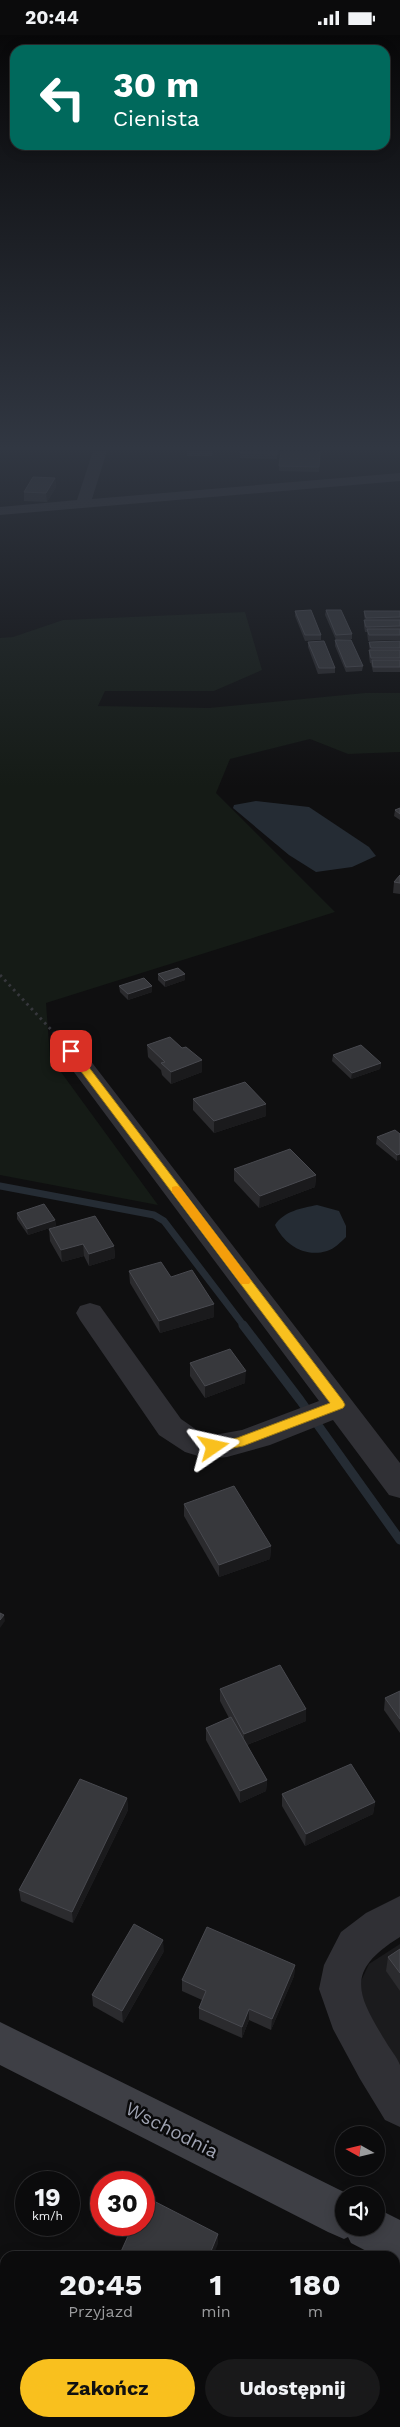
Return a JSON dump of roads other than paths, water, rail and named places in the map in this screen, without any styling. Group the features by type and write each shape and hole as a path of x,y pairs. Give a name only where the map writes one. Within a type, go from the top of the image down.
{"street":[{"path":"71,1051 400,1486"},
{"path":"90,1313 170,1427 180,1437 196,1444 214,1447 238,1442 339,1405"},
{"path":"400,1915 367,1936 352,1951 343,1968 340,1989 345,2011 400,2105"},
{"name":"Wschodnia","path":"0,2043 335,2211"},
{"path":"384,2236 400,2244"}],"waterway":[{"path":"0,1186 154,1215 164,1221 244,1326"},
{"path":"243,1325 300,1400 400,1540"}]}
